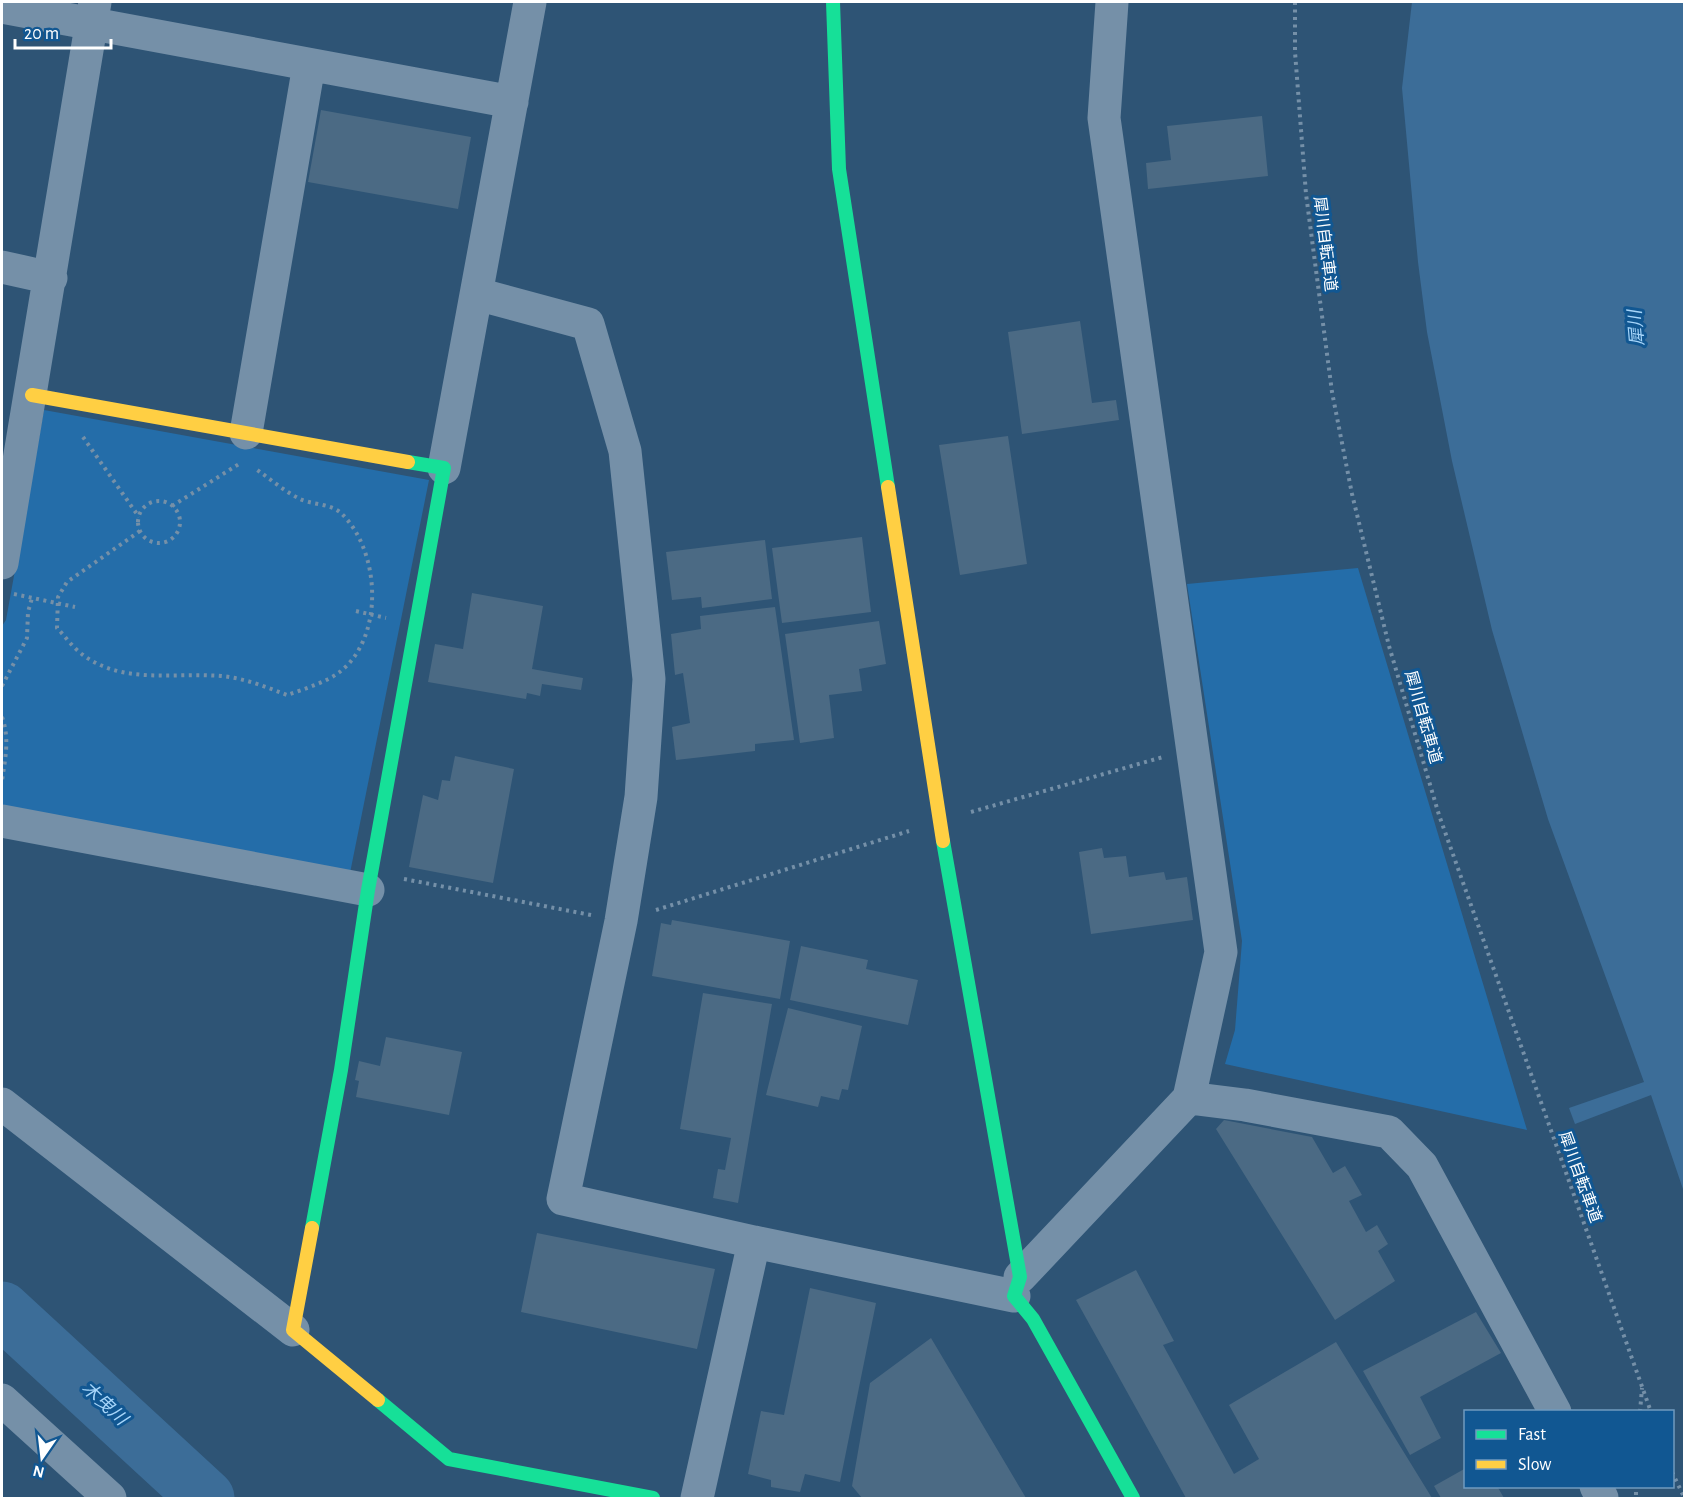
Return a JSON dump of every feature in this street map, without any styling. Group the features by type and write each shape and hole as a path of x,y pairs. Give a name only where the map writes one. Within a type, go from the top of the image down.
{"street":[{"path":"293,1330 341,1070 369,881 530,2"},
{"path":"833,2 839,169 939,821 1017,1286 1033,1319 1133,1498"},
{"path":"1017,1286 1189,1098 1221,952 1104,118 1112,2"},
{"path":"2,7 94,13 309,65 512,102"},
{"path":"2,562 11,455 45,398 51,278 94,13"},
{"path":"244,448 309,65"},
{"path":"2,267 51,278"},
{"path":"477,294 588,324 625,451 649,679 641,797 621,921 563,1199 754,1242 1017,1286"},
{"path":"45,398 244,448 444,468"},
{"path":"2,821 369,881"},
{"path":"1189,1098 1245,1104 1389,1132 1422,1166 1554,1410"},
{"path":"2,1104 293,1330 449,1459 653,1498"},
{"path":"697,1498 754,1242"},
{"path":"2,1400 110,1498"}],"path":[{"name":"犀川自転車道","path":"1295,2 1295,52 1306,194 1332,392 1352,495 1389,646 1439,816 1649,1410"},
{"path":"45,398 139,517"},
{"path":"172,506 244,448"},
{"path":"140,531 67,582 58,597 57,628 82,654 112,670 139,676 224,676 257,683 287,695 342,670 360,645 371,615 372,578 358,537 340,512 299,499 249,466"},
{"path":"152,502 166,502 172,506 179,517 180,524 174,536 162,542 155,542 140,531 139,517 141,511 152,502"},
{"path":"12,593 75,607"},
{"path":"2,686 27,638 28,612 33,598"},
{"path":"2,717 7,743 2,781"},
{"path":"369,881 621,921 939,821 1192,749"},
{"path":"1640,1410 1642,1387"},
{"path":"1674,1476 1684,1497"}],"shaded area":[{"path":"44,410 429,480 350,873 2,806 2,626 6,620"},
{"path":"1358,568 1527,1130 1225,1064 1235,1030 1242,941 1187,584"}],"water":[{"name":"犀川","path":"1412,2 1684,2 1684,1192 1651,1095 1575,1124 1569,1108 1644,1082 1548,819 1492,630 1452,461 1427,332 1418,262 1402,88"}],"building":[{"path":"321,110 471,137 458,209 308,182"},
{"path":"1262,116 1268,176 1148,189 1146,163 1171,160 1167,126"},
{"path":"1080,321 1092,403 1116,400 1119,420 1022,434 1008,332"},
{"path":"1008,436 1027,564 960,575 939,445"},
{"path":"862,537 871,612 782,623 772,548"},
{"path":"765,540 772,599 702,608 701,597 672,600 666,552"},
{"path":"472,593 543,606 532,669 583,678 581,690 542,684 540,696 527,693 526,699 428,682 435,644 463,649"},
{"path":"775,607 794,740 755,744 755,751 676,760 672,727 690,723 683,673 675,675 671,634 701,629 700,616"},
{"path":"879,621 886,664 859,669 862,691 829,695 834,738 800,743 785,634"},
{"path":"455,756 514,769 493,883 409,867 423,795 438,800 442,780 450,781"},
{"path":"1102,848 1104,858 1126,856 1129,877 1164,872 1166,880 1187,877 1193,920 1091,934 1079,852"},
{"path":"672,920 790,941 780,999 652,976 661,923 671,925"},
{"path":"801,946 868,960 866,969 918,980 908,1025 790,1000"},
{"path":"703,993 772,1004 738,1203 713,1198 718,1169 725,1170 731,1138 680,1129"},
{"path":"788,1008 862,1026 848,1090 842,1089 839,1100 821,1096 818,1107 766,1095"},
{"path":"386,1037 462,1052 449,1115 356,1097 359,1081 355,1080 359,1061 380,1066"},
{"path":"1224,1120 1312,1137 1333,1173 1345,1166 1362,1195 1349,1201 1366,1232 1377,1225 1388,1244 1378,1251 1395,1281 1335,1320 1216,1129"},
{"path":"537,1233 715,1269 697,1349 521,1312"},
{"path":"1136,1270 1174,1341 1163,1345 1234,1474 1259,1459 1229,1405 1336,1342 1432,1498 1186,1498 1076,1300"},
{"path":"810,1288 876,1303 840,1482 805,1474 800,1492 771,1487 771,1480 748,1474 761,1411 784,1415"},
{"path":"1476,1312 1501,1353 1420,1397 1441,1438 1410,1455 1363,1371"},
{"path":"931,1338 1026,1498 862,1498 852,1486 870,1383"},
{"path":"1464,1469 1464,1488 1498,1488 1504,1498 1441,1498 1434,1486"}],"waterway":[{"name":"木曳川","path":"2,1310 206,1498"}],"traffic: fast":[{"path":"833,2 839,169 888,487"},
{"path":"312,1228 341,1070 368,890 444,468 408,462"},
{"path":"943,841 1020,1277 1014,1296 1033,1319 1133,1498"},
{"path":"378,1400 449,1459 653,1498"}],"traffic: slow":[{"path":"32,395 408,462"},
{"path":"888,487 943,841"},
{"path":"312,1228 293,1330 378,1400"}]}
